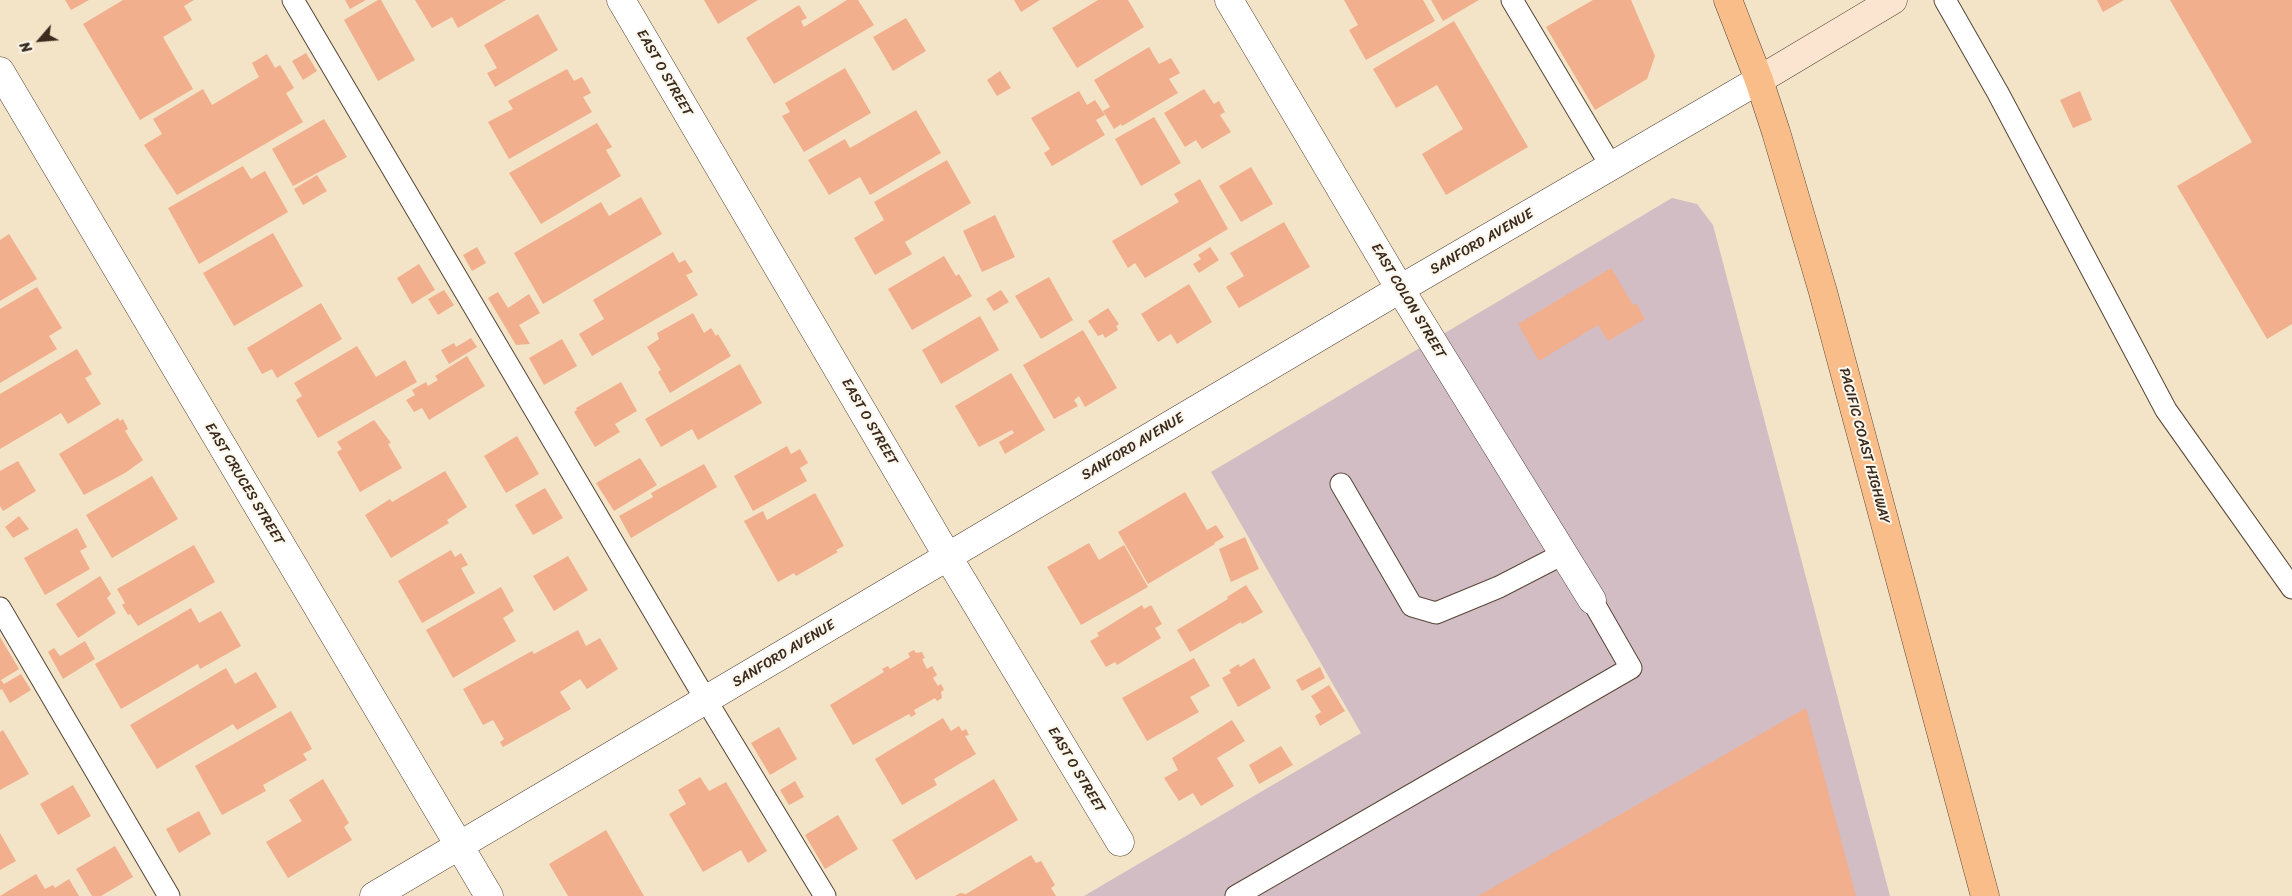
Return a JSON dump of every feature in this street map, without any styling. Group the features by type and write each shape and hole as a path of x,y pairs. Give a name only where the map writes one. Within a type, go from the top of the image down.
{"highway":[{"name":"PACIFIC COAST HIGHWAY","path":"1728,0 1759,80 1823,292 1985,896"}],"street":[{"name":"EAST O STREET","path":"621,0 948,557 1120,842"},
{"name":"EAST COLON STREET","path":"1229,0 1400,289 1592,600"},
{"name":"SANFORD AVENUE","path":"374,896 1400,289 1893,0"},
{"name":"EAST CRUCES STREET","path":"0,71 489,896"}],"lane":[{"path":"293,0 706,700 825,896"},
{"path":"1512,0 1611,166"},
{"path":"1945,0 1998,93 2166,410 2292,588"},
{"path":"1340,484 1412,606 1436,613 1498,587 1563,554"},
{"path":"1236,896 1631,668 1592,600"},
{"path":"0,608 168,896"}],"shaded area":[{"path":"1672,198 1697,204 1713,225 1890,896 1084,896 1361,733 1211,472"}],"building":[{"path":"65,0 89,0 71,10"},
{"path":"123,0 194,0 184,6 192,20 163,37 193,89 140,120 83,24"},
{"path":"345,0 366,0 350,9"},
{"path":"381,0 415,60 378,81 344,20"},
{"path":"415,0 506,0 458,28 452,17 432,28"},
{"path":"704,0 758,0 718,24"},
{"path":"847,0 858,0 874,25 774,84 746,38 799,5 807,18 801,21 804,27"},
{"path":"1014,0 1040,0 1021,12"},
{"path":"1098,0 1128,0 1144,27 1077,68 1052,28"},
{"path":"1344,0 1423,0 1435,21 1366,60 1349,30 1358,25"},
{"path":"1431,0 1479,0 1443,21"},
{"path":"1593,0 1631,0 1655,56 1647,79 1595,110 1546,27"},
{"path":"2097,0 2124,0 2103,12"},
{"path":"2170,0 2292,0 2292,324 2267,339 2177,186 2252,142"},
{"path":"538,14 558,50 495,87 487,73 497,68 484,45"},
{"path":"906,18 926,51 893,71 873,37"},
{"path":"1454,21 1528,147 1446,195 1422,154 1463,129 1437,85 1396,108 1373,69"},
{"path":"1149,47 1159,64 1171,58 1180,73 1169,79 1178,93 1114,129 1103,111 1110,107 1094,80"},
{"path":"306,53 317,71 303,80 292,61"},
{"path":"267,54 275,68 280,65 294,88 286,93 303,122 177,195 144,145 162,134 153,119 203,89 212,105 259,77 252,63"},
{"path":"845,68 871,113 804,152 782,116 790,112 785,103"},
{"path":"567,69 574,81 582,77 591,93 583,97 592,112 509,159 488,122 513,109 508,101"},
{"path":"1000,71 1011,88 997,96 987,80"},
{"path":"1204,89 1214,104 1219,101 1225,112 1220,115 1231,132 1202,149 1196,140 1185,147 1164,113"},
{"path":"1079,91 1087,105 1095,100 1105,115 1096,120 1105,135 1052,166 1044,153 1050,149 1031,118"},
{"path":"2080,91 2092,120 2073,128 2060,100"},
{"path":"916,110 941,153 870,195 860,177 829,195 808,160 845,139 850,148"},
{"path":"1154,117 1181,163 1141,186 1115,139"},
{"path":"324,119 347,157 293,186 272,149"},
{"path":"597,123 612,147 606,150 621,176 541,224 509,173"},
{"path":"947,160 971,203 905,242 912,254 875,275 854,238 884,220 874,202"},
{"path":"243,166 251,179 265,171 288,212 199,264 168,208"},
{"path":"1251,167 1273,204 1241,222 1219,186"},
{"path":"317,175 327,191 303,205 294,189"},
{"path":"1200,179 1228,229 1145,278 1135,263 1128,268 1112,241 1179,202 1174,194"},
{"path":"641,197 662,234 543,304 514,253 601,202 609,216"},
{"path":"995,215 1015,257 982,272 963,231"},
{"path":"1284,222 1310,267 1239,308 1226,287 1244,276 1230,253"},
{"path":"273,233 303,286 234,326 203,273"},
{"path":"9,234 37,279 0,301 0,240"},
{"path":"477,247 486,263 472,271 463,255"},
{"path":"1210,247 1219,260 1199,273 1193,264 1201,259 1198,255"},
{"path":"673,252 679,263 685,260 693,272 686,275 698,295 592,356 579,334 604,319 593,300"},
{"path":"944,256 956,276 959,274 972,296 912,330 888,289"},
{"path":"419,264 435,290 412,304 397,278"},
{"path":"1611,268 1633,305 1636,303 1645,319 1608,341 1598,325 1539,361 1518,324"},
{"path":"1049,277 1073,320 1041,339 1015,296"},
{"path":"1189,284 1212,322 1177,344 1171,334 1158,342 1141,314"},
{"path":"37,287 62,328 49,336 57,349 0,383 0,309"},
{"path":"444,290 454,305 438,315 428,299"},
{"path":"1001,290 1009,302 994,311 986,299"},
{"path":"498,292 508,308 529,294 540,313 519,325 530,344 516,345 488,298"},
{"path":"321,303 342,339 277,378 272,369 262,374 247,348"},
{"path":"1108,308 1119,324 1116,326 1118,330 1105,338 1103,334 1098,336 1088,321"},
{"path":"693,313 704,333 711,328 716,336 718,334 731,356 670,393 658,372 661,370 647,347 659,339 657,333"},
{"path":"980,316 999,350 941,384 922,350"},
{"path":"1083,330 1117,388 1085,407 1079,396 1074,400 1078,406 1054,419 1023,365"},
{"path":"471,338 477,347 449,364 441,350 454,343 456,347"},
{"path":"562,339 577,366 544,385 529,358"},
{"path":"357,346 376,377 405,360 417,382 318,438 296,400 302,396 294,383"},
{"path":"77,349 92,374 85,378 101,404 68,424 61,413 0,449 0,394"},
{"path":"467,356 485,386 429,420 422,408 414,412 406,400 415,395 412,390 426,382 428,386 438,380 435,376"},
{"path":"740,364 762,403 698,440 692,429 661,447 645,419"},
{"path":"1011,373 1045,430 1005,454 999,442 1014,433 1012,430 979,447 955,406"},
{"path":"621,382 637,411 615,424 620,432 595,447 574,412 577,410 576,408"},
{"path":"118,418 120,421 123,419 128,429 125,431 143,460 125,473 84,495 59,454"},
{"path":"374,420 391,443 388,444 402,468 360,492 337,452 342,449 337,442"},
{"path":"517,436 539,474 506,493 484,456"},
{"path":"787,446 791,454 800,449 808,463 800,468 807,481 753,511 734,476"},
{"path":"640,458 657,485 614,511 596,483"},
{"path":"18,461 36,491 3,511 0,506 0,471"},
{"path":"704,464 717,487 631,538 619,516 653,497 651,493"},
{"path":"445,471 467,507 447,520 449,523 391,558 365,515 390,499 392,502"},
{"path":"152,476 178,519 112,558 86,515"},
{"path":"545,488 563,518 533,535 515,505"},
{"path":"1185,492 1207,530 1216,525 1224,537 1148,584 1118,532"},
{"path":"815,493 844,546 836,550 838,552 796,576 794,573 778,582 744,521 763,511 767,520"},
{"path":"19,516 29,529 13,538 5,527"},
{"path":"77,528 87,547 80,551 90,569 45,595 24,558"},
{"path":"1245,537 1259,569 1231,582 1219,549"},
{"path":"1089,543 1099,560 1124,545 1148,587 1081,625 1047,567"},
{"path":"194,545 215,582 138,626 122,605 125,603 117,589"},
{"path":"451,550 455,557 461,553 468,565 461,568 475,593 422,623 398,581"},
{"path":"568,556 588,590 554,611 533,576"},
{"path":"100,576 111,594 107,598 116,613 78,638 56,604"},
{"path":"1246,585 1263,612 1242,624 1241,622 1190,652 1177,630 1228,599 1227,597"},
{"path":"501,587 514,611 503,618 516,641 453,678 426,630"},
{"path":"1142,605 1144,609 1151,605 1162,624 1155,628 1161,638 1117,665 1115,662 1106,667 1090,641 1099,636 1097,633"},
{"path":"191,608 199,623 221,611 241,646 200,669 198,664 121,709 95,664"},
{"path":"578,630 586,646 600,638 618,669 587,689 580,679 560,692 571,709 503,747 500,742 504,739 493,720 483,725 463,689 532,651 534,654"},
{"path":"0,637 19,669 1,680 4,684 21,674 31,690 10,703 2,689 0,690"},
{"path":"85,641 95,659 63,679 48,652 54,648 60,656"},
{"path":"914,650 916,653 922,652 925,658 922,659 927,669 932,666 937,675 933,678 938,686 941,684 944,690 941,692 942,698 937,701 935,698 914,710 916,714 911,717 909,714 853,745 830,705 884,672 882,669 888,666 890,669 910,657 908,653"},
{"path":"1194,658 1210,686 1190,697 1199,712 1147,741 1122,698"},
{"path":"1254,658 1271,688 1238,707 1222,678 1231,673 1229,670 1239,664 1240,667"},
{"path":"1320,667 1325,678 1302,691 1296,680"},
{"path":"226,668 235,684 256,672 277,707 237,730 233,724 157,769 130,725"},
{"path":"1329,685 1345,711 1320,726 1315,716 1321,712 1311,696"},
{"path":"1806,708 1856,896 1478,896"},
{"path":"291,711 312,749 303,754 307,760 263,785 266,791 222,815 195,766"},
{"path":"943,718 951,731 959,726 962,731 966,729 969,735 965,736 976,754 934,779 937,785 902,805 875,759"},
{"path":"1232,720 1245,741 1217,758 1234,786 1201,806 1193,793 1179,801 1164,778 1178,770 1172,758"},
{"path":"779,727 797,759 770,775 751,743"},
{"path":"3,730 29,774 0,790 0,732"},
{"path":"1281,746 1293,765 1259,784 1249,765"},
{"path":"700,777 709,791 726,782 767,851 748,863 741,850 703,872 669,814 686,804 678,790"},
{"path":"323,779 349,823 344,827 352,840 288,878 266,842 302,821 289,800"},
{"path":"994,779 1018,820 916,880 892,840"},
{"path":"795,781 804,797 789,805 780,790"},
{"path":"73,785 91,816 58,835 40,804"},
{"path":"199,811 211,834 179,853 166,829"},
{"path":"838,815 858,849 825,869 805,835"},
{"path":"606,830 644,896 568,896 549,864"},
{"path":"0,833 16,861 0,870"},
{"path":"115,846 133,877 101,896 92,896 76,869"},
{"path":"1031,855 1036,863 1041,861 1055,885 1051,888 1056,896 955,896 960,893 966,894"},
{"path":"36,874 45,889 53,885 55,888 69,879 79,896 0,896"}]}
